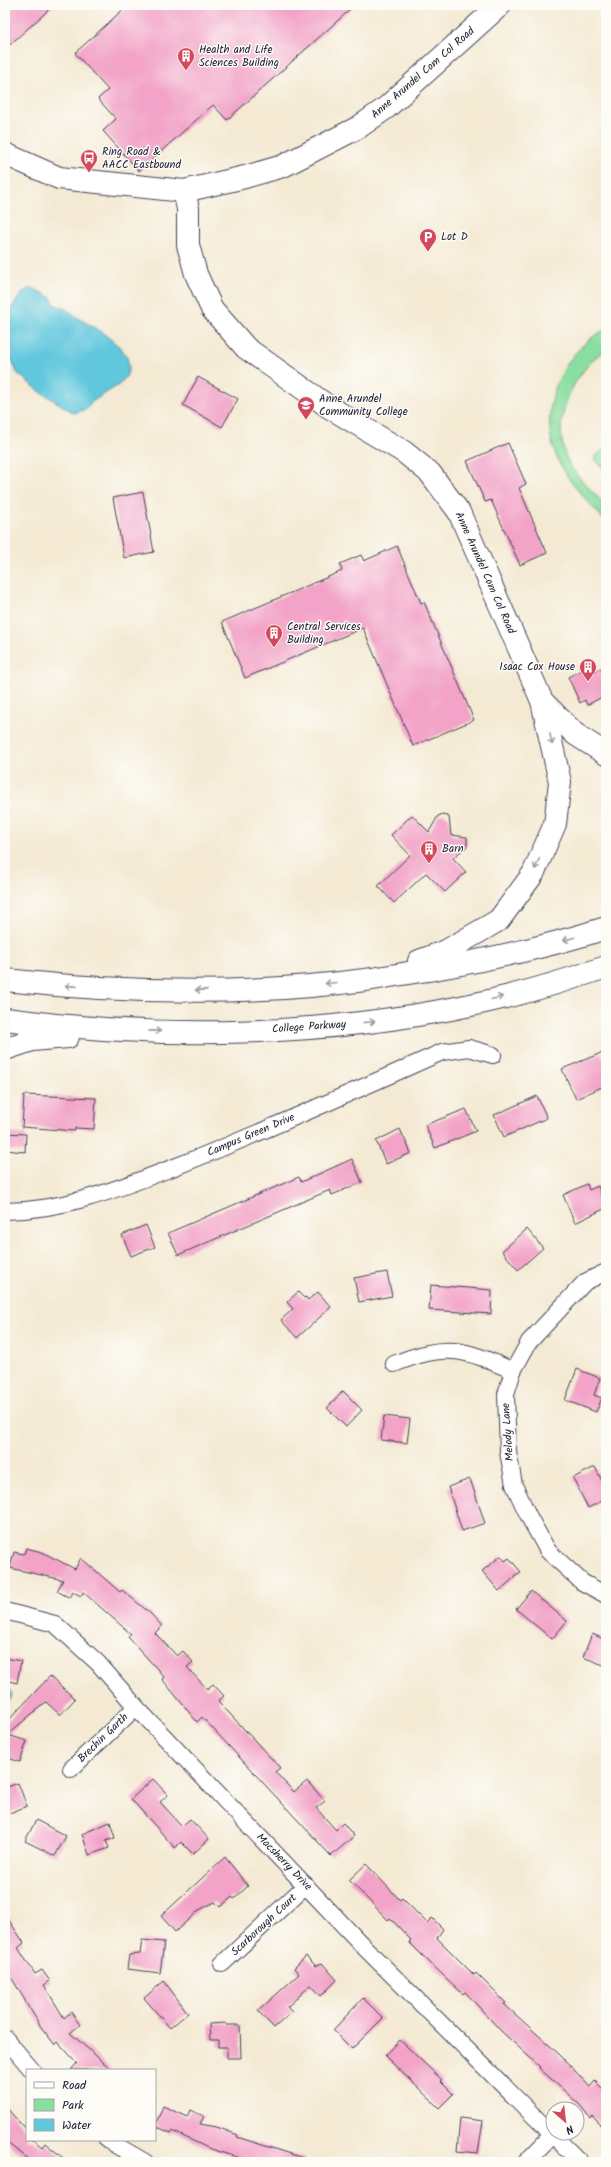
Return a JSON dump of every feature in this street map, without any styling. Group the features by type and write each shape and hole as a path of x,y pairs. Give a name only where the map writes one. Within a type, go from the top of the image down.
{"main road":[{"name":"Anne Arundel Com Col Road","path":"14,158 59,178 184,191 245,177 283,166 359,127 386,108 500,5"},
{"name":"Anne Arundel Com Col Road","path":"184,191 188,209 188,245 196,274 212,309 246,348 329,407 404,452 430,473 459,512 542,701 575,734 606,754"},
{"path":"364,980 446,951 499,920 533,874 555,824 560,782 542,701"},
{"path":"5,980 153,991 270,989 364,980 479,961 537,948 606,928"},
{"name":"College Parkway","path":"5,1019 56,1026 200,1032 286,1029 373,1022 480,1003 606,967"},
{"path":"5,1049 32,1040 132,1030"}],"street":[{"name":"Campus Green Drive","path":"5,1211 40,1209 93,1198 216,1151 442,1052 469,1048 493,1055"},
{"name":"Melody Lane","path":"606,1272 585,1282 556,1311 529,1342 513,1371 506,1394 508,1452 514,1485 528,1517 548,1551 582,1582 606,1595"},
{"path":"394,1364 421,1353 451,1349 483,1357 513,1371"},
{"name":"Macsherry Drive","path":"5,1611 55,1624 98,1663 136,1707 365,1948 479,2060 545,2128"},
{"name":"Brechin Garth","path":"71,1769 136,1707"},
{"name":"Scarborough Court","path":"222,1964 306,1886"},
{"path":"5,2038 31,2069"},
{"path":"109,2141 145,2162"},
{"path":"526,2162 546,2141"},
{"name":"Macsherry Drive","path":"558,2141 580,2162"}],"green space":[{"path":"606,329 606,349 582,372 566,402 562,418 561,435 564,451 574,472 604,505 606,511 606,522 574,486 559,462 552,443 550,424 551,405 556,386 564,369 575,353"},
{"path":"606,447 606,472 594,458"}],"water":[{"path":"32,288 51,297 54,304 66,309 102,332 121,348 127,357 129,367 127,375 120,384 90,403 87,409 74,413 39,391 17,373 5,341 5,318 19,297 26,290"},
{"path":"5,1689 11,1690 12,1695 10,1699 5,1702"}],"building":[{"path":"5,5 54,5 5,49"},
{"name":"Health and Life Sciences Building","path":"128,5 355,5 227,120 213,105 139,171 103,131 116,119 98,99 108,90 75,53"},
{"path":"198,377 238,399 222,427 183,405"},
{"path":"508,443 526,484 519,488 547,553 520,565 491,500 485,502 467,461"},
{"path":"143,492 154,552 124,558 113,498"},
{"name":"Central Services Building","path":"397,546 421,603 424,602 474,720 413,746 363,628 245,678 222,622 342,571 340,564 361,555 364,561"},
{"name":"Isaac Cox House","path":"606,666 606,689 602,691 604,696 587,705 585,700 580,703 568,677 582,670 585,676"},
{"name":"Barn","path":"443,814 449,817 451,835 467,837 467,846 453,858 466,872 445,892 426,873 394,903 378,886 410,855 391,835 412,815 429,832 438,816"},
{"path":"601,1053 606,1063 606,1085 576,1099 562,1069"},
{"path":"24,1095 96,1098 94,1129 75,1128 75,1131 22,1127"},
{"path":"537,1096 547,1118 504,1137 494,1115"},
{"path":"466,1109 476,1131 435,1148 425,1125"},
{"path":"400,1129 411,1153 386,1164 376,1141"},
{"path":"5,1133 26,1134 25,1152 5,1150"},
{"path":"352,1159 362,1182 332,1195 330,1190 178,1255 168,1233 299,1177 301,1182"},
{"path":"587,1184 589,1190 598,1186 606,1208 575,1223 563,1195"},
{"path":"146,1225 155,1247 131,1256 122,1235"},
{"path":"527,1229 543,1248 518,1270 502,1251"},
{"path":"387,1272 392,1296 359,1302 354,1278"},
{"path":"431,1285 492,1290 491,1314 429,1310"},
{"path":"298,1292 308,1300 318,1292 331,1307 297,1338 281,1320 293,1309 287,1302"},
{"path":"577,1369 600,1378 594,1395 602,1398 596,1412 565,1400"},
{"path":"343,1391 362,1410 346,1427 327,1408"},
{"path":"384,1416 410,1419 407,1443 381,1440"},
{"path":"595,1467 606,1489 606,1499 588,1508 573,1478"},
{"path":"470,1479 485,1523 462,1531 448,1487"},
{"path":"26,1548 42,1552 75,1569 81,1558 120,1592 122,1590 150,1613 162,1626 155,1633 177,1656 183,1651 193,1662 187,1667 207,1689 213,1684 224,1696 218,1701 280,1768 275,1772 294,1792 307,1781 325,1801 316,1808 336,1830 343,1823 354,1836 331,1856 202,1717 197,1722 162,1679 164,1677 128,1637 131,1634 83,1592 81,1596 73,1592 70,1598 57,1591 63,1580 10,1568 14,1552 24,1554"},
{"path":"501,1556 505,1561 509,1558 521,1572 514,1576 515,1577 499,1591 482,1571"},
{"path":"531,1591 567,1621 552,1639 516,1609"},
{"path":"592,1634 606,1640 606,1666 583,1657"},
{"path":"5,1658 21,1661 17,1683 5,1680"},
{"path":"50,1676 75,1699 60,1715 46,1702 8,1734 5,1730 5,1724"},
{"path":"5,1734 27,1741 20,1762 5,1757"},
{"path":"153,1779 168,1795 160,1802 182,1826 190,1819 209,1839 193,1854 181,1842 175,1848 131,1799"},
{"path":"18,1783 27,1806 5,1815 5,1788"},
{"path":"36,1820 66,1836 55,1856 25,1841"},
{"path":"110,1822 115,1838 106,1841 109,1848 89,1855 82,1834"},
{"path":"225,1857 248,1886 234,1899 232,1897 220,1907 215,1902 199,1910 175,1932 161,1916"},
{"path":"366,1864 400,1900 402,1898 427,1923 432,1918 443,1929 437,1938 474,1975 476,1973 506,2003 504,2004 560,2055 590,2087 595,2081 606,2092 606,2130 592,2116 590,2118 585,2112 585,2101 576,2101 539,2068 540,2067 501,2031 465,1992 463,1994 426,1959 409,1942 411,1940 390,1918 388,1920 349,1880"},
{"path":"5,1914 24,1943 18,1948 35,1974 42,1970 50,1981 44,1985 64,2018 71,2012 80,2025 70,2033 111,2069 72,2069 77,2063 58,2042 55,2045 41,2027 5,1967"},
{"path":"142,1940 164,1942 160,1973 127,1969 129,1955 140,1954"},
{"path":"306,1956 316,1966 322,1963 337,1980 321,1996 311,1985 287,2007 292,2012 274,2028 258,2011 299,1974 294,1968"},
{"path":"164,1981 188,2013 170,2028 144,1998"},
{"path":"363,1998 383,2018 352,2049 333,2030"},
{"path":"226,2023 226,2025 240,2025 241,2058 227,2058 227,2047 218,2047 218,2040 210,2040 209,2024"},
{"path":"400,2040 442,2080 440,2081 453,2094 439,2108 385,2056"},
{"path":"5,2106 26,2130 26,2141 34,2141 42,2147 45,2143 68,2162 33,2162 11,2146 5,2139"},
{"path":"163,2106 187,2117 190,2110 204,2116 200,2124 217,2127 238,2135 237,2137 306,2159 305,2162 253,2162 208,2148 172,2131 171,2133 156,2126"},
{"path":"460,2118 483,2121 478,2153 457,2151"}],"place":[{"name":"Health and Life Sciences Building","path":"186,71"},
{"name":"Ring Road & AACC Eastbound","path":"89,173"},
{"name":"Lot D","path":"428,252"},
{"name":"Anne Arundel Community College","path":"306,420"},
{"name":"Central Services Building","path":"274,648"},
{"name":"Isaac Cox House","path":"588,682"},
{"name":"Barn","path":"429,864"}]}
